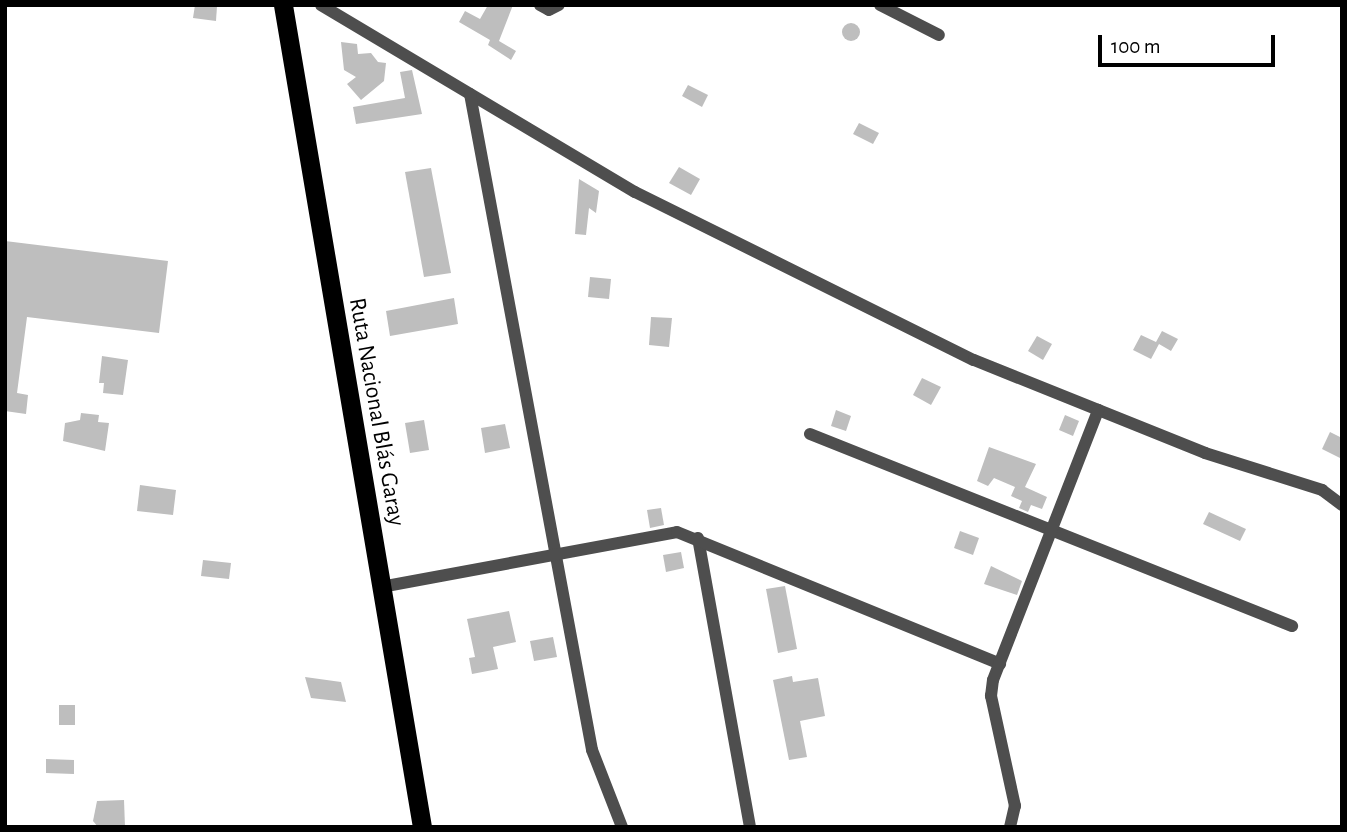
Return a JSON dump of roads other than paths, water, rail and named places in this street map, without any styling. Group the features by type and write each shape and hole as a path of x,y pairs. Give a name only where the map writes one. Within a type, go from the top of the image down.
{"highway":[{"name":"Ruta Nacional Blás Garay","path":"283,5 422,827"}],"street":[{"path":"321,5 635,192 974,360 1205,453 1322,490 1342,505"},
{"path":"540,5 549,10 559,5"},
{"path":"880,5 939,35"},
{"path":"470,94 592,750 622,827"},
{"path":"1010,827 1015,806 991,696 1000,664 1098,410"},
{"path":"810,434 1292,626"},
{"path":"381,587 677,532 698,538 1000,664"},
{"path":"698,538 750,827"}]}
